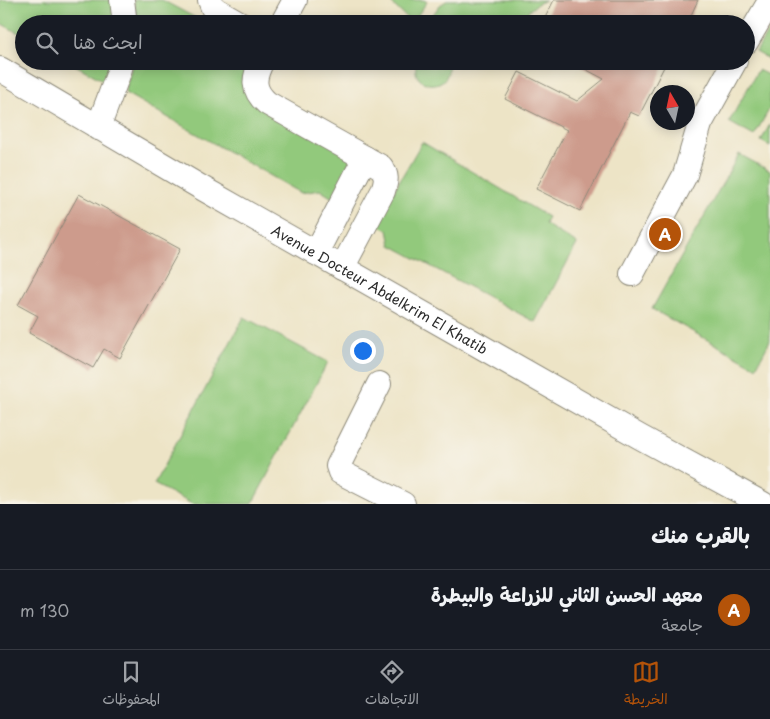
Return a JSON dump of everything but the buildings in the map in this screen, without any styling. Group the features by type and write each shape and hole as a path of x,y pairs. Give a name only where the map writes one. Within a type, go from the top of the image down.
{"street":[{"path":"122,0 123,15"},
{"path":"210,0 213,8 225,15"},
{"path":"287,15 295,0"},
{"path":"755,27 770,1"},
{"name":"Avenue Docteur Abdelkrim El Khatib","path":"0,69 98,128 342,268 640,437 763,504"},
{"path":"98,128 119,70"},
{"path":"258,70 255,79 256,89 259,96 267,103 380,167 386,175 383,191 342,268"},
{"path":"632,274 685,175 700,124 731,70"},
{"path":"316,253 365,158"},
{"path":"379,384 338,466 340,472 403,504"}],"green space":[{"path":"0,0 113,0 115,15 15,15 15,31 0,23"},
{"path":"134,0 162,0 190,15 135,15"},
{"path":"388,0 424,0 427,2 418,15 404,15"},
{"path":"448,0 546,0 537,4 524,15 433,15 440,5"},
{"path":"770,28 770,60 756,52"},
{"path":"84,70 111,70 106,82"},
{"path":"131,70 251,70 247,77 351,159 334,199 320,190 301,193 125,93"},
{"path":"758,70 770,76 770,108 754,136 729,122"},
{"path":"416,71 448,71 445,78 439,83 432,84 425,83 419,78"},
{"path":"770,124 770,146 761,141"},
{"path":"422,142 548,217 545,224 577,244 535,322 391,245 388,230 375,223"},
{"path":"739,154 770,171 770,341 756,367 652,309"},
{"path":"244,317 328,362 252,504 192,504 154,484"}],"place":[{"name":"معهد الحسن الثاني للزراعة والبيطرة","path":"665,234"}]}
